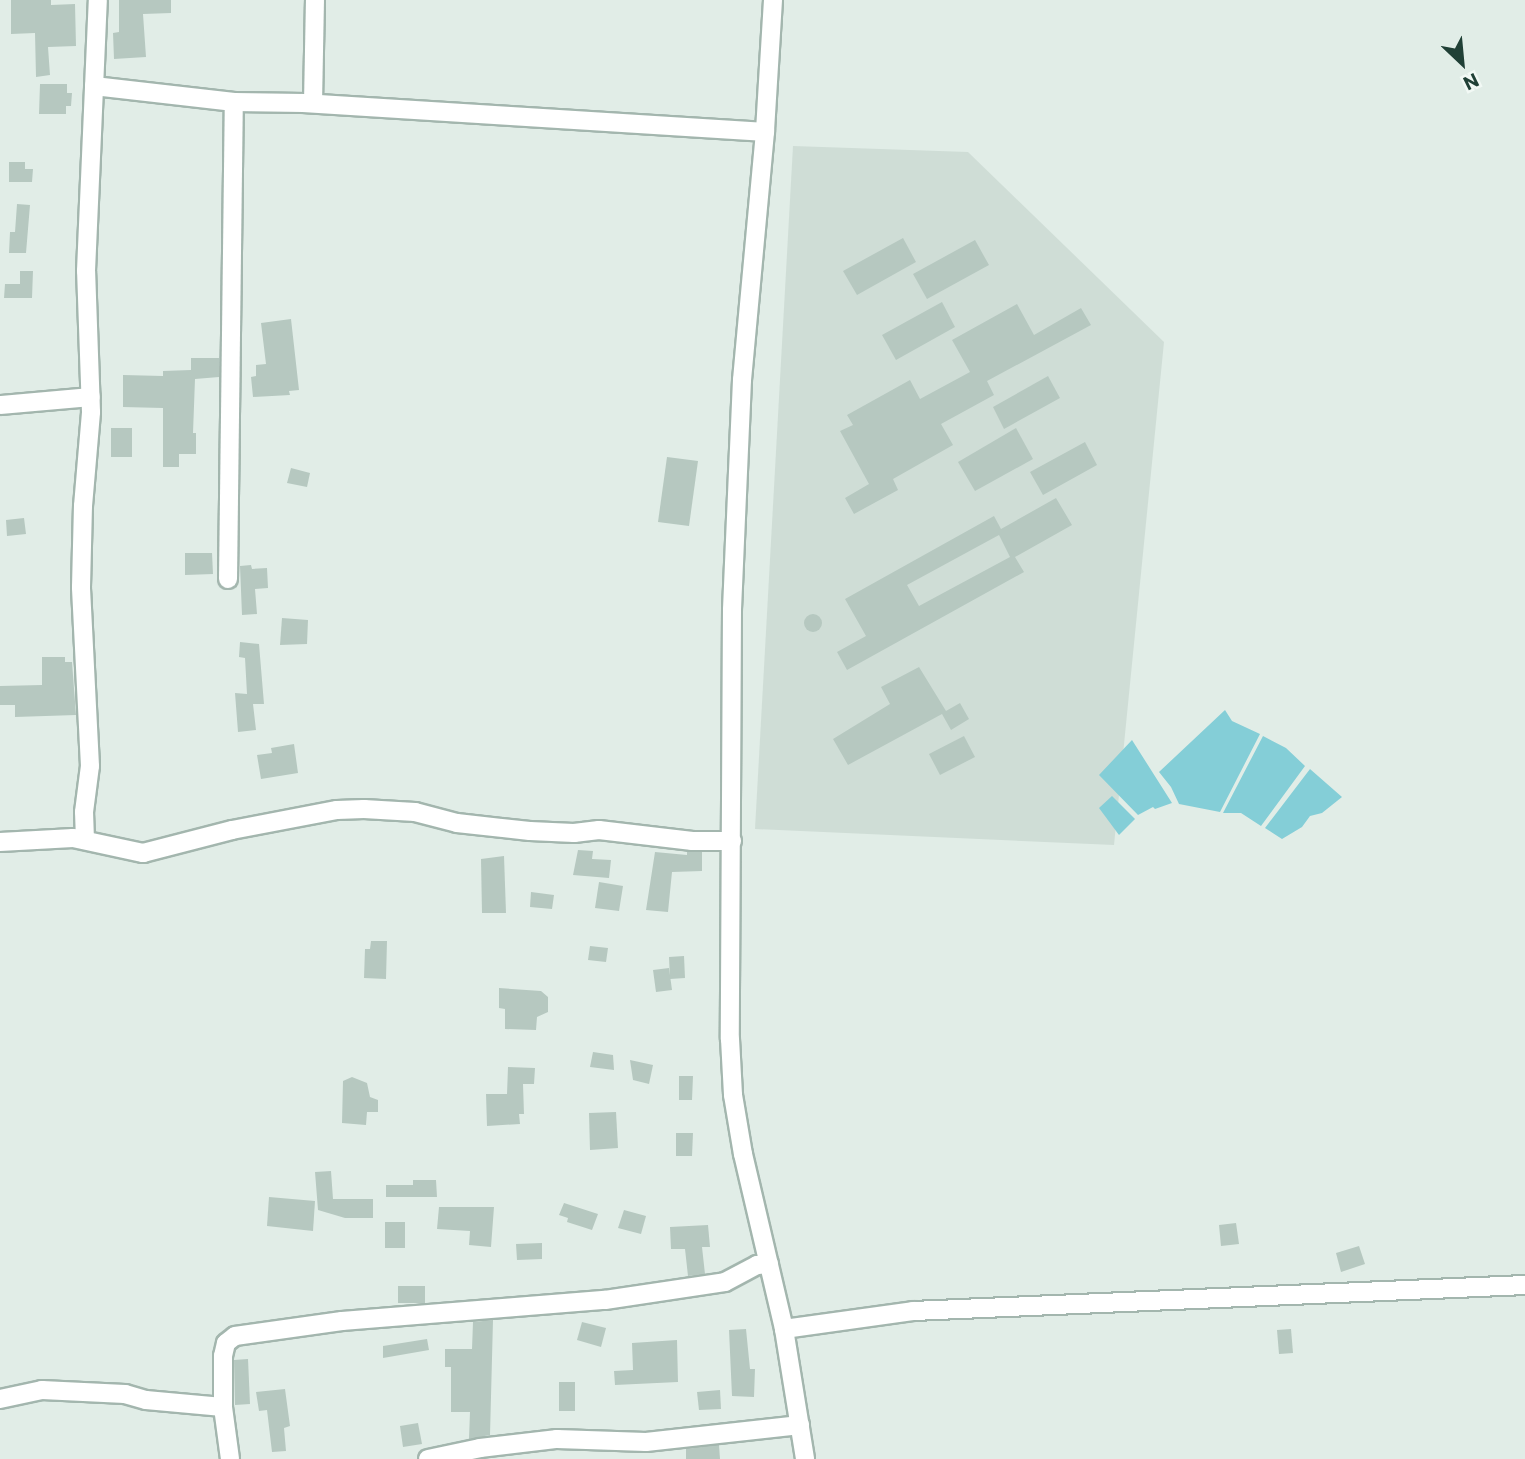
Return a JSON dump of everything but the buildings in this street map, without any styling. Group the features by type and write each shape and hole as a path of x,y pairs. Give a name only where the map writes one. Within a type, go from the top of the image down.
{"street":[{"path":"85,840 84,812 90,766 81,587 91,397 85,293 98,0"},
{"path":"313,103 314,0"},
{"path":"773,0 765,132 741,394 732,610 730,1039 733,1095 743,1154 784,1329 805,1459"},
{"path":"94,86 234,102 313,103 765,132"},
{"path":"228,579 234,102"},
{"path":"0,405 91,397"},
{"path":"0,842 52,838 85,840 143,853 232,830 337,810 364,809 415,811 457,823 530,831 574,833 599,830 692,841 732,841"},
{"path":"230,1459 223,1407 223,1356 226,1343 235,1336 342,1321 605,1300 725,1282 757,1265 769,1264"},
{"path":"784,1329 913,1311 1525,1285"},
{"path":"0,1399 42,1390 125,1394 145,1401 223,1407"},
{"path":"428,1459 517,1451 557,1439 646,1442 800,1425"}],"shaded area":[{"path":"793,146 968,152 1164,342 1114,845 755,829"}],"water":[{"path":"1225,710 1232,721 1260,734 1220,812 1179,804 1171,787 1159,772"},
{"path":"1263,736 1286,748 1305,766 1261,826 1241,813 1223,813"},
{"path":"1132,740 1172,803 1155,809 1153,807 1138,815 1099,775"},
{"path":"1310,769 1342,797 1322,813 1310,816 1302,827 1282,839 1265,828"},
{"path":"1112,796 1135,819 1119,835 1099,808"}]}
